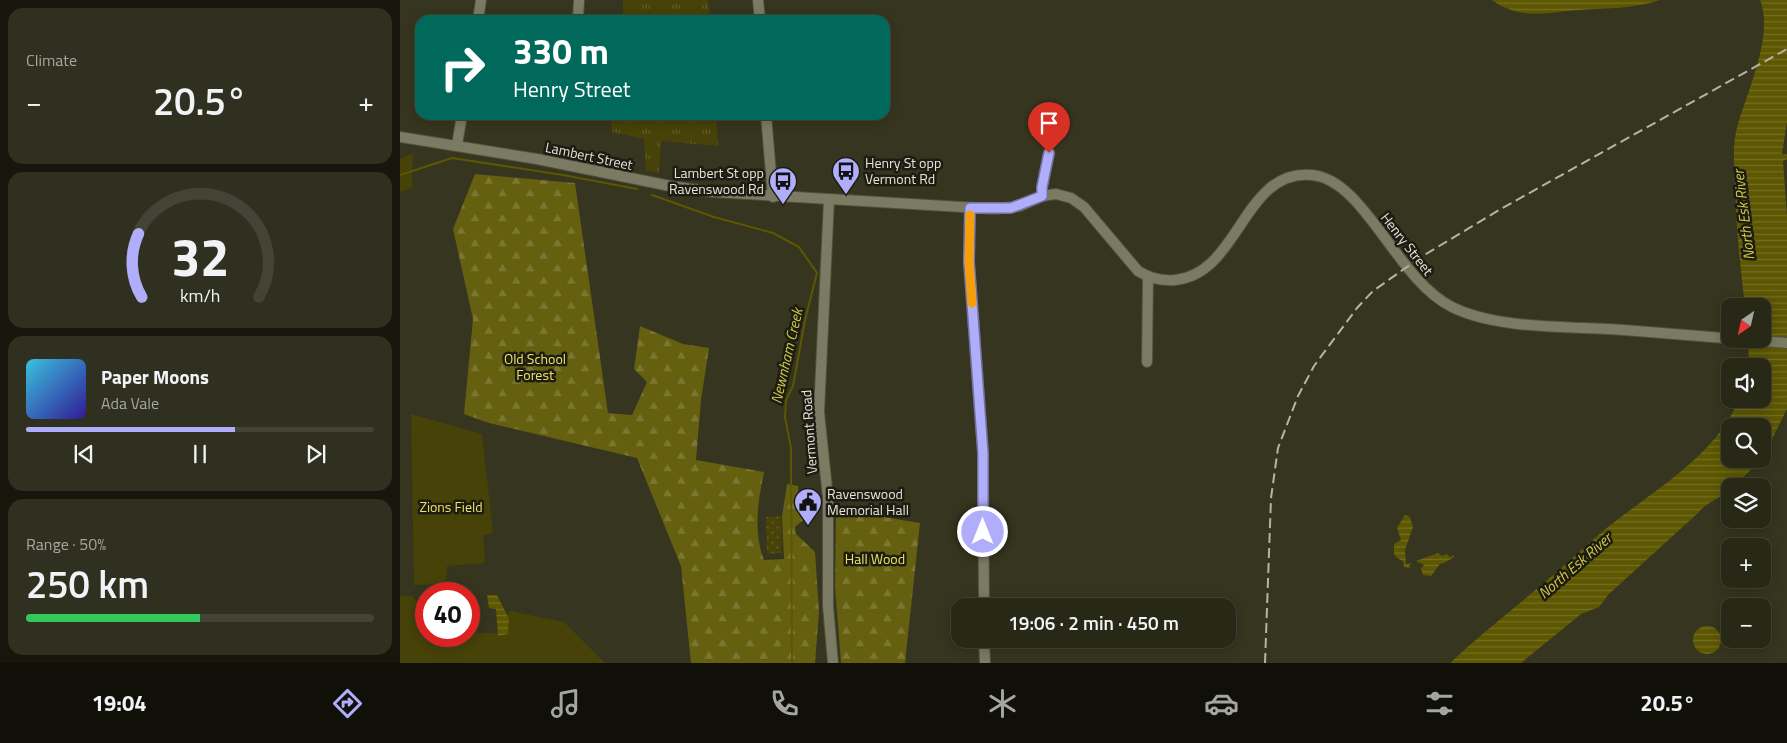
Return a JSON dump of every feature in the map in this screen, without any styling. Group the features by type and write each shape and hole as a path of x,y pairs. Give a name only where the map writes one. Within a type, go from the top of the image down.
{"street":[{"path":"479,15 481,0"},
{"path":"578,15 579,0"},
{"path":"758,0 760,15"},
{"path":"457,145 461,120"},
{"path":"766,120 773,197"},
{"name":"Lambert Street","path":"400,137 457,145 670,186 773,197"},
{"path":"1042,196 1049,153"},
{"name":"Henry Street","path":"773,197 970,208 1011,208 1042,196 1064,196 1078,202 1128,262 1148,277 1169,281 1178,280 1203,270 1216,258 1258,201 1273,186 1291,176 1312,175 1333,180 1349,193 1418,282 1438,299 1465,312 1514,322 1787,343"},
{"name":"Vermont Road","path":"829,200 819,412 828,498 828,606 833,663"},
{"path":"970,208 969,262 983,453 984,598"},
{"path":"1147,362 1146,293 1148,277"},
{"path":"984,648 985,663"}],"green space":[{"path":"623,0 708,0 710,15 623,15"},
{"path":"611,120 716,120 718,146 661,141 659,173 646,171 644,139 612,132"},
{"path":"413,153 412,188 400,192 400,159"},
{"name":"Old School Forest","path":"475,174 575,183 608,413 632,415 647,382 634,369 640,326 683,344 709,348 701,400 696,460 764,472 758,505 758,527 764,560 784,559 782,517 787,484 798,486 799,515 807,517 795,527 796,534 815,552 819,612 815,663 691,663 681,566 637,458 489,423 464,414 473,319 453,229"},
{"name":"Zions Field","path":"411,414 482,434 493,532 483,536 485,563 447,566 446,582 415,582 414,585"},
{"name":"Hall Wood","path":"836,509 920,523 905,663 841,663 835,587"},
{"path":"781,516 782,553 767,554 766,517"},
{"path":"400,596 412,596 415,599 415,647 480,647 480,633 497,633 510,611 564,622 605,663 400,663"}],"water":[{"path":"1492,0 1660,0 1630,7 1534,14 1513,11"},
{"name":"North Esk River","path":"1760,0 1787,0 1787,122 1782,154 1787,154 1787,159 1783,161 1787,216 1787,409 1771,441 1771,418 1730,418 1734,408 1771,408 1771,358 1749,358 1748,348 1771,348 1771,298 1744,298 1737,231 1734,154 1736,131 1762,45 1763,14"},
{"name":"North Esk River","path":"1721,431 1721,468 1753,468 1742,478 1721,478 1721,497 1702,509 1609,594 1599,607 1581,614 1521,663 1450,663 1601,533 1700,455"},
{"path":"1405,515 1410,517 1413,527 1405,550 1406,564 1412,563 1409,566 1411,568 1404,567 1403,561 1395,556 1394,552 1394,544 1401,540 1397,528"},
{"path":"1438,553 1442,556 1447,554 1450,557 1454,555 1454,557 1440,564 1431,576 1423,575 1421,569 1424,565 1416,561"},
{"path":"487,595 497,595 509,619 508,634 498,636 496,609 489,608"},
{"path":"1702,627 1712,627 1720,635 1720,645 1712,653 1702,653 1694,645 1694,635"}],"waterway":[{"name":"Newnham Creek","path":"400,175 452,158 563,175 637,189"},
{"name":"Newnham Creek","path":"652,195 714,217 773,233 799,247 817,273 805,320 793,386 786,400 785,417 791,448 792,663"}],"railway":[{"path":"1265,663 1271,498 1278,448 1298,396 1314,366 1357,308 1373,291 1421,257 1499,210 1787,49"}],"slow traffic":[{"path":"970,215 969,262 972,303"}],"place":[{"name":"Henry St opp Vermont Rd","path":"846,195"},
{"name":"Lambert St opp Ravenswood Rd","path":"783,205"},
{"name":"Ravenswood Memorial Hall","path":"808,526"}],"route":[{"path":"983,532 983,453 969,262 970,208 1011,208 1042,196 1049,153"}]}
